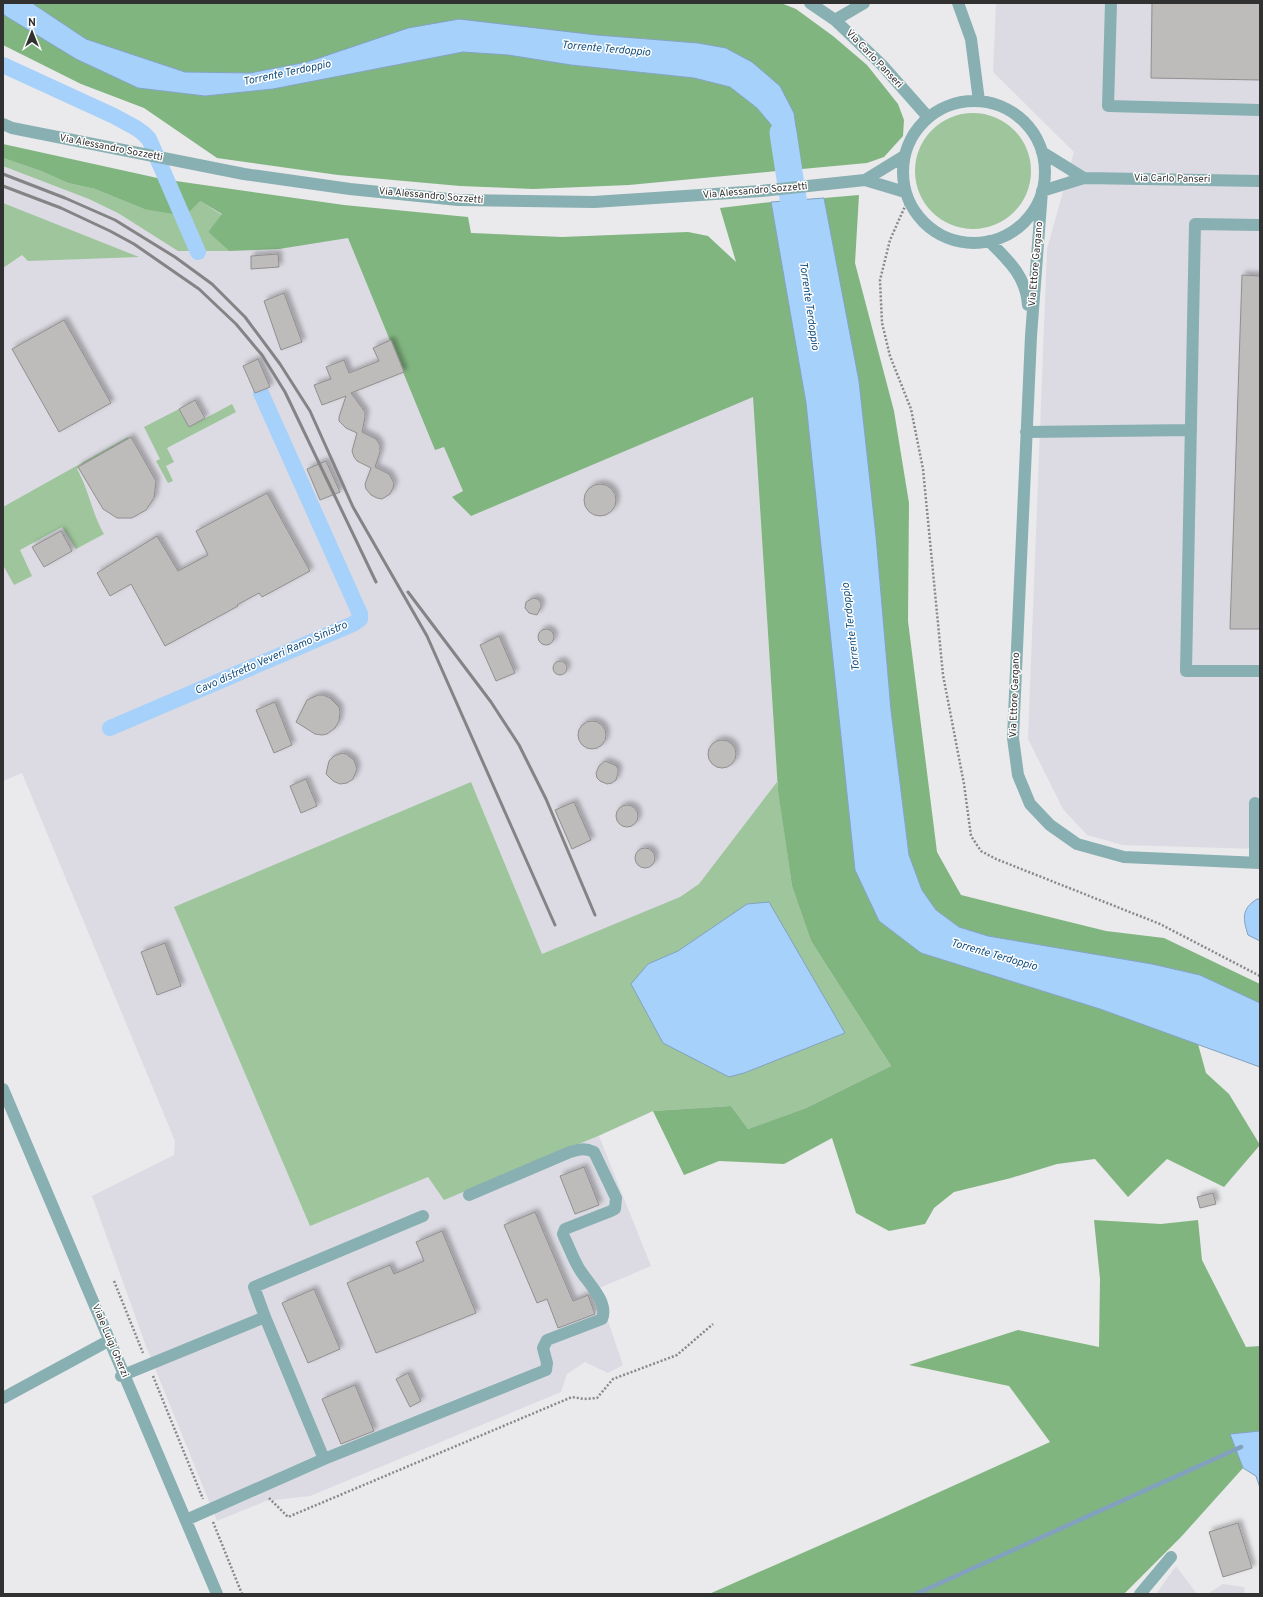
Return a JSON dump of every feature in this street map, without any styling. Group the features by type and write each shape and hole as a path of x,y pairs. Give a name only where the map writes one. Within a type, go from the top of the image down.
{"street":[{"name":"Via Carlo Panseri","path":"810,3 835,20 882,65 928,118"},
{"name":"Via Carlo Panseri","path":"835,20 864,3"},
{"path":"958,3 971,39 979,101"},
{"path":"1111,3 1108,106 1260,110"},
{"path":"979,101 1000,106 1019,117 1033,133 1042,152 1045,172 1042,191 1035,208 1023,224 1007,234 989,241 965,242 941,235 922,220 907,196 903,174 904,156 913,135 928,118 943,108 961,102 979,101"},
{"name":"Via Alessandro Sozzetti","path":"3,124 12,128 252,175 350,189 458,200 594,202 761,191 865,180 904,156"},
{"path":"1042,152 1084,178"},
{"name":"Via Carlo Panseri","path":"1042,191 1084,178 1260,181"},
{"name":"Via Alessandro Sozzetti","path":"865,180 907,196"},
{"name":"Via Ettore Gargano","path":"1042,191 1031,336 1013,738 1018,775 1030,804 1050,825 1077,844 1124,857 1257,862"},
{"path":"1260,225 1195,224 1186,671 1260,671"},
{"name":"Via Ettore Gargano","path":"989,241 1016,269 1028,293 1031,336"},
{"path":"1026,432 1190,430"},
{"path":"1255,803 1257,862"},
{"name":"Viale Luigi Gherzi","path":"3,1089 110,1340 122,1375 217,1594"},
{"path":"186,1520 324,1459 546,1370 548,1363 543,1348 548,1340 602,1319 604,1313 603,1308 592,1284 580,1270 564,1234 565,1229 615,1209 616,1198 594,1152 588,1149 581,1149 570,1152 469,1195"},
{"path":"324,1459 254,1287 423,1216"},
{"path":"122,1375 265,1317"},
{"path":"3,1398 110,1340"},
{"path":"1140,1594 1171,1557"}],"path":[{"path":"907,196 890,240 880,280 882,323 890,356 911,409 923,469 943,675 964,784 971,836 981,851 996,859 1160,924 1260,976"},
{"path":"114,1281 242,1594"},
{"path":"258,1488 288,1517 572,1397 584,1399 597,1398 613,1379 677,1355 713,1324"}],"shaded area":[{"path":"996,3 1260,3 1260,849 1123,845 1087,835 1063,809 1028,739 1047,249 1074,152 993,72"},
{"path":"3,156 434,231 562,237 688,232 708,236 746,291 778,791 811,941 903,1086 684,1175 653,1111 599,1136 651,1266 597,1289 623,1365 608,1373 585,1362 567,1374 561,1392 310,1496 266,1501 217,1521 146,1346 92,1196 174,1155 175,1141 22,773 3,781"},
{"path":"1176,1566 1197,1594 1156,1594"},
{"path":"1223,1584 1244,1587 1245,1594 1207,1594"}],"green space":[{"path":"32,3 781,3 796,9 833,36 867,65 898,104 904,120 903,136 884,157 867,163 802,169 794,113 726,48 698,43 597,35 307,62 250,73 185,72 86,39"},
{"path":"3,14 76,59 138,88 205,96 273,89 463,52 509,55 571,65 694,78 730,87 757,108 773,127 777,171 629,185 533,189 460,186 338,175 217,158 144,108 81,84 3,45"},
{"path":"973,113 995,117 1014,130 1027,149 1031,171 1027,193 1014,212 995,225 973,229 951,225 932,212 919,193 915,171 919,149 932,130 951,117"},
{"path":"3,144 162,179 344,205 468,217 471,233 562,237 688,232 708,236 736,262 720,208 771,202 806,403 855,870 879,921 921,953 1100,1009 1198,1044 1206,1073 1229,1094 1260,1145 1224,1187 1167,1159 1128,1197 1095,1159 1057,1164 1011,1178 954,1192 934,1208 925,1224 889,1231 856,1213 832,1138 784,1164 719,1161 684,1175 653,1111 731,1106 748,1129 806,1108 891,1066 811,941 792,886 778,791 753,397 471,516 452,497 463,491 444,447 435,450 348,238 279,249 229,251 208,232 222,214 200,201 185,216 144,209 95,189 68,183 41,171 3,158"},
{"path":"3,158 41,171 68,183 95,189 144,209 200,201 222,215 208,232 229,251 178,251 118,213 89,199 3,166"},
{"path":"859,195 855,263 894,411 909,503 908,621 937,852 961,895 1106,931 1164,938 1260,984 1260,1003 1200,975 1152,964 988,936 959,927 936,910 922,890 909,855 891,710 876,536 859,381 824,198"},
{"path":"3,203 139,257 28,261 22,255 3,268"},
{"path":"232,404 236,412 167,448 174,462 166,466 173,481 168,483 156,461 160,459 144,427 179,409 189,427"},
{"path":"128,437 130,439 77,469 85,485 96,518 104,534 76,549 62,527 20,550 32,576 14,585 3,565 3,507"},
{"path":"471,782 542,954 680,897 699,884 777,782 792,886 811,941 891,1066 806,1108 748,1129 731,1106 653,1111 598,1136 444,1200 428,1177 310,1226 174,907","holes":["747,905 845,1033 744,1073 648,964 678,951"]},
{"path":"1094,1220 1161,1224 1198,1220 1202,1260 1246,1347 1260,1346 1260,1431 1231,1435 1243,1468 1181,1537 1124,1594 709,1594 1050,1442 1009,1386 909,1365 1018,1330 1099,1347 1100,1279"}],"water":[{"path":"3,3 32,3 86,39 185,72 250,73 307,62 408,28 459,19 597,35 698,43 726,48 752,62 780,86 794,113 802,169 777,171 773,127 757,108 730,87 694,78 571,65 508,55 463,52 273,89 205,96 138,88 76,59 7,17 3,14"},
{"path":"824,198 859,381 876,536 891,710 909,855 922,890 936,910 959,927 988,936 1152,964 1200,975 1260,1003 1260,1067 1100,1009 921,953 879,921 855,870 806,403 771,202"},
{"path":"1257,899 1260,899 1260,941 1248,935 1244,919 1248,907"},
{"path":"769,902 845,1033 744,1073 729,1077 663,1043 631,984 648,964 678,951 747,904"},
{"path":"1260,1431 1260,1488 1256,1476 1243,1468 1230,1434"}],"building":[{"path":"1152,3 1260,3 1260,80 1151,78"},
{"path":"278,254 279,267 251,269 251,256"},
{"path":"1242,275 1260,276 1260,629 1230,629"},
{"path":"284,293 302,342 281,350 264,301"},
{"path":"64,320 111,403 59,432 12,349"},
{"path":"391,340 404,372 351,393 365,412 362,432 376,439 380,445 380,452 375,467 389,474 394,483 390,494 382,499 371,495 366,489 365,484 371,468 357,461 354,457 352,451 357,433 346,428 339,421 346,396 322,405 314,385 331,379 326,367 344,360 349,373 379,361 373,348"},
{"path":"258,359 270,387 255,393 243,366"},
{"path":"195,400 205,418 189,427 179,409"},
{"path":"131,437 156,481 154,498 146,510 132,518 117,518 103,509 78,467"},
{"path":"326,461 340,492 320,500 307,469"},
{"path":"600,484 609,487 613,491 616,500 613,509 609,513 600,516 591,513 587,509 584,500 587,491 591,487"},
{"path":"267,493 310,571 262,597 259,593 165,646 131,584 110,596 97,573 157,536 178,571 208,555 196,531"},
{"path":"61,531 72,551 44,567 32,547"},
{"path":"533,598 538,599 541,603 541,607 537,615 529,613 525,608 526,602"},
{"path":"546,629 553,634 554,637 549,644 546,645 539,640 538,637 543,630"},
{"path":"499,636 515,673 496,681 480,645"},
{"path":"557,661 563,661 567,665 567,671 563,675 557,675 553,671 553,665"},
{"path":"318,695 323,695 330,698 339,707 340,712 339,721 335,728 327,734 322,735 315,734 296,722 307,700"},
{"path":"275,702 292,745 274,753 256,710"},
{"path":"592,721 602,725 606,735 602,745 592,749 582,745 578,735 582,725"},
{"path":"722,740 732,744 736,754 732,764 722,768 712,764 708,754 712,744"},
{"path":"342,753 354,760 357,769 353,779 347,783 340,784 333,781 326,774 329,761 334,756"},
{"path":"605,761 615,765 618,768 616,780 607,784 597,778 596,773 599,766"},
{"path":"306,779 317,806 301,813 290,786"},
{"path":"574,802 591,840 572,849 555,810"},
{"path":"627,805 635,808 638,816 635,824 627,827 619,824 616,816 619,808"},
{"path":"641,848 649,848 655,854 655,862 649,868 641,868 635,862 635,854"},
{"path":"165,943 181,986 157,995 141,952"},
{"path":"584,1167 599,1205 575,1214 560,1176"},
{"path":"1213,1193 1216,1204 1200,1208 1197,1197"},
{"path":"535,1212 573,1301 588,1295 595,1314 558,1328 547,1299 537,1303 504,1225"},
{"path":"442,1231 476,1313 376,1353 347,1283 390,1265 394,1274 424,1261 416,1242"},
{"path":"314,1289 340,1349 308,1363 282,1303"},
{"path":"408,1373 421,1401 410,1407 396,1379"},
{"path":"355,1385 374,1431 341,1444 322,1399"},
{"path":"1238,1523 1252,1568 1223,1577 1209,1532"}],"waterway":[{"name":"Cavo distretto Veveri Ramo Sinistro","path":"3,65 114,116 143,133 149,139 198,252"},
{"name":"Torrente Terdoppio","path":"783,133 799,237"},
{"name":"Cavo distretto Veveri Ramo Sinistro","path":"110,728 353,624 360,619 360,614 261,393"},
{"path":"916,1594 1241,1447"}],"railway":[{"path":"3,174 65,198 115,220 175,257 212,284 245,317 280,364 310,411 353,507 427,636 555,925"},
{"path":"3,186 61,208 134,244 199,289 236,324 262,355 285,392 376,582"},
{"path":"408,592 491,702 519,745 546,799 595,915"}]}
